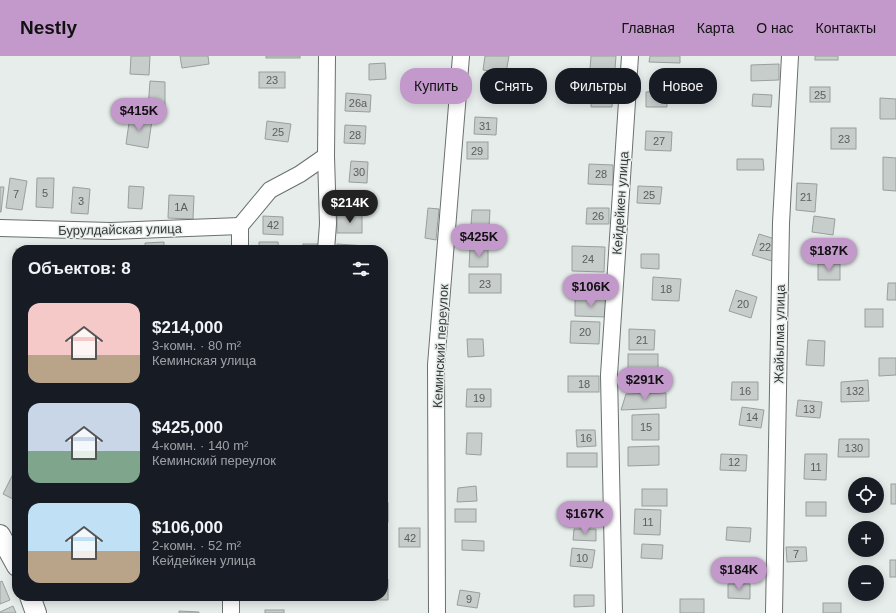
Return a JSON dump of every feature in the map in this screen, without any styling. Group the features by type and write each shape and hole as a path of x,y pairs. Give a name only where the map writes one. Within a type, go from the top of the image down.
{"street":[{"path":"326,245 328,224 326,156 327,56"},
{"name":"Кеминский переулок","path":"437,613 436,365 461,56"},
{"name":"Кейдейкен улица","path":"614,613 609,375 630,56"},
{"name":"Жайылма улица","path":"774,613 781,223 790,56"},
{"path":"240,245 240,226 270,190 300,174 326,156"},
{"name":"Бурулдайская улица","path":"0,228 111,231 240,226"},
{"path":"0,535 12,557"},
{"path":"32,601 36,613"},
{"path":"231,601 231,613"}],"building":[{"path":"131,56 150,56 149,75 130,74"},
{"path":"180,56 208,56 209,64 182,68"},
{"path":"266,56 300,56 300,58 266,58"},
{"path":"485,56 509,56 507,68 483,68"},
{"path":"591,56 616,56 615,68 590,68"},
{"path":"650,56 680,56 680,63 649,62"},
{"path":"815,56 838,56 838,60 815,60"},
{"path":"385,63 386,79 369,80 369,64"},
{"path":"779,64 779,80 751,81 751,65"},
{"path":"259,72 285,72 285,88 259,88"},
{"path":"150,81 165,82 165,110 148,109"},
{"path":"810,87 830,87 830,102 810,102"},
{"path":"646,92 649,92 649,104 667,104 667,107 646,107"},
{"path":"346,93 371,95 370,112 345,111"},
{"path":"753,94 772,95 771,107 752,106"},
{"path":"880,98 896,99 896,119 880,119"},
{"path":"591,104 612,104 612,107 591,107"},
{"path":"130,116 152,120 148,148 126,144"},
{"path":"475,117 497,118 496,135 474,134"},
{"path":"267,121 291,124 288,142 265,139"},
{"path":"345,125 366,126 365,144 344,143"},
{"path":"831,128 856,128 856,149 831,149"},
{"path":"646,131 672,132 671,151 645,150"},
{"path":"467,142 488,142 488,159 467,159"},
{"path":"883,157 896,158 896,191 883,190"},
{"path":"737,159 763,159 764,170 737,170"},
{"path":"351,161 368,162 367,183 349,182"},
{"path":"589,164 613,165 613,185 588,184"},
{"path":"10,178 27,181 22,210 6,208"},
{"path":"37,178 54,178 53,208 36,207"},
{"path":"797,183 817,184 815,212 796,210"},
{"path":"129,186 144,187 142,209 128,208"},
{"path":"638,186 662,187 660,204 637,203"},
{"path":"0,187 4,187 1,212 0,212"},
{"path":"73,187 90,189 88,214 71,213"},
{"path":"336,192 367,194 367,209 335,207"},
{"path":"169,195 194,196 193,219 168,218"},
{"path":"428,208 439,209 436,240 425,238"},
{"path":"587,208 609,208 609,224 586,224"},
{"path":"472,210 490,210 489,227 471,226"},
{"path":"337,215 362,215 362,233 337,233"},
{"path":"263,216 283,217 283,235 263,234"},
{"path":"814,216 835,219 833,235 812,232"},
{"path":"759,234 778,240 772,261 752,255"},
{"path":"164,242 164,245 145,245 145,243"},
{"path":"259,242 278,242 278,245 259,245"},
{"path":"303,244 324,244 324,245"},
{"path":"572,246 605,247 604,272 572,271"},
{"path":"470,249 488,249 488,267 469,267"},
{"path":"641,254 659,254 659,269 641,268"},
{"path":"818,264 840,264 840,280 818,280"},
{"path":"469,274 501,274 501,293 469,293"},
{"path":"653,277 681,279 679,301 652,300"},
{"path":"888,283 896,283 896,300 887,300"},
{"path":"736,290 757,297 751,318 729,311"},
{"path":"575,298 607,299 607,317 575,316"},
{"path":"865,309 883,309 883,327 865,327"},
{"path":"571,321 600,322 599,344 570,343"},
{"path":"629,329 655,330 654,350 629,350"},
{"path":"467,339 483,339 484,356 468,357"},
{"path":"808,340 825,341 824,366 806,365"},
{"path":"628,354 658,354 658,369 628,369"},
{"path":"879,358 896,358 896,375 879,376"},
{"path":"568,376 599,376 599,392 568,392"},
{"path":"868,380 869,401 841,402 841,382"},
{"path":"732,382 758,382 758,400 731,400"},
{"path":"467,389 491,389 491,407 466,407"},
{"path":"666,393 666,408 621,410 626,394"},
{"path":"798,400 822,402 820,418 796,416"},
{"path":"742,407 764,410 761,428 739,425"},
{"path":"659,414 659,440 632,440 632,415"},
{"path":"576,430 595,430 596,446 577,447"},
{"path":"467,433 482,433 481,455 466,454"},
{"path":"839,439 869,439 869,457 838,457"},
{"path":"659,446 659,465 628,466 628,447"},
{"path":"567,453 597,453 597,467 567,467"},
{"path":"721,454 747,455 746,471 720,470"},
{"path":"805,454 827,454 826,480 804,479"},
{"path":"12,476 12,498 3,494"},
{"path":"891,484 896,484 896,504 891,504"},
{"path":"476,486 477,501 457,502 458,488"},
{"path":"642,489 667,489 667,506 642,506"},
{"path":"806,502 826,502 826,516 806,516"},
{"path":"455,509 476,509 476,522 455,522"},
{"path":"635,509 661,510 660,535 634,534"},
{"path":"727,527 751,528 750,542 726,540"},
{"path":"399,528 420,528 420,547 399,547"},
{"path":"574,529 596,529 596,541 573,540"},
{"path":"462,540 484,541 484,551 462,550"},
{"path":"642,544 663,545 662,559 641,558"},
{"path":"786,547 806,547 807,561 787,562"},
{"path":"572,548 595,550 592,568 570,566"},
{"path":"890,560 896,560 896,577 890,577"},
{"path":"726,563 752,565 750,581 724,579"},
{"path":"2,581 10,600 0,604 0,582"},
{"path":"728,584 750,584 750,599 728,598"},
{"path":"460,590 480,593 477,608 457,605"},
{"path":"574,595 594,595 594,606 574,607"},
{"path":"680,599 704,599 704,613 680,613"},
{"path":"823,603 841,603 841,613 823,613"},
{"path":"13,606 16,613 0,613 0,612"},
{"path":"265,610 284,610 284,613 265,613"},
{"path":"179,611 199,612 199,613 179,613"}]}
